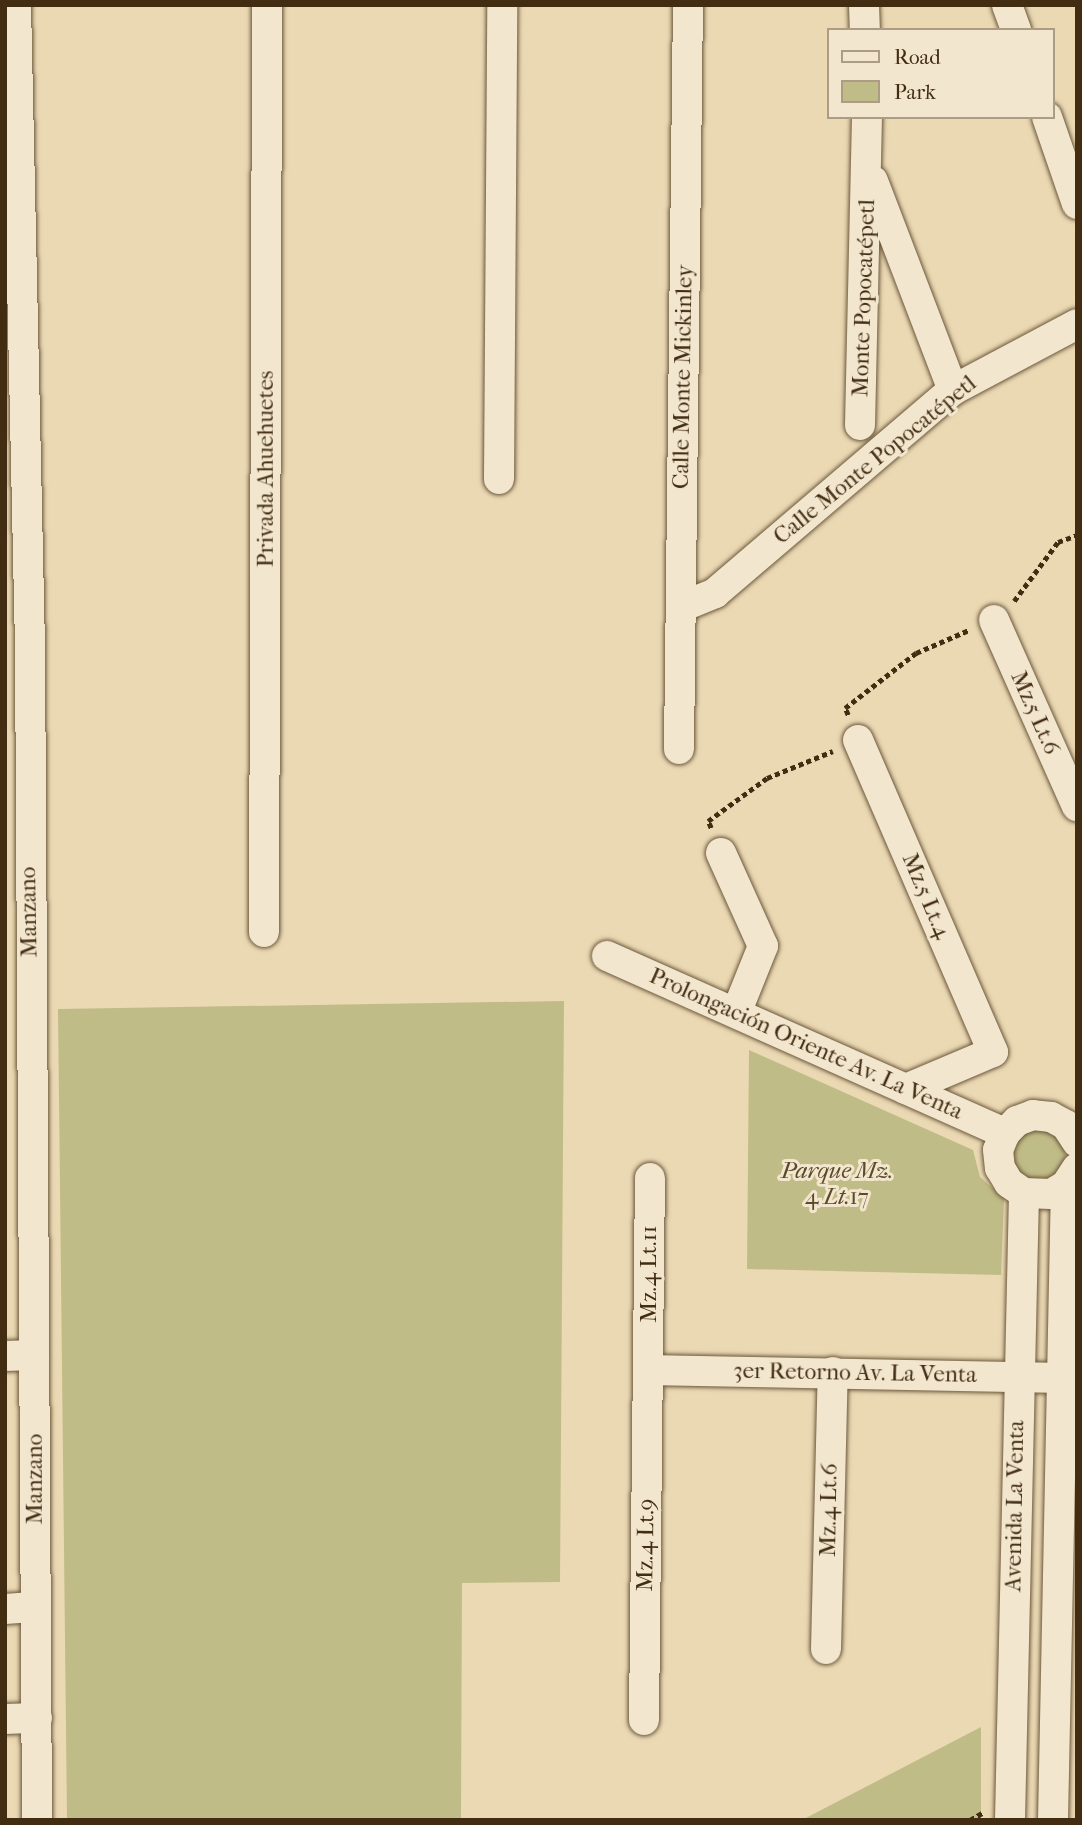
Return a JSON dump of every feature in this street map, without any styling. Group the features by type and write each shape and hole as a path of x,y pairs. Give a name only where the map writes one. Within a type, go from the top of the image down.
{"street":[{"name":"Manzano","path":"16,5 13,182 19,1356 36,1607 37,1820"},
{"name":"Privada Ahuehuetes","path":"264,932 267,5"},
{"path":"499,479 502,5"},
{"name":"Calle Monte Mickinley","path":"679,749 688,5"},
{"path":"864,5 865,28"},
{"path":"1007,5 1015,28"},
{"name":"Monte Popocatépetl","path":"860,425 868,170 867,119"},
{"path":"1048,119 1077,204"},
{"name":"Monte Popocatépetl","path":"868,170 953,390"},
{"name":"Calle Monte Popocatépetl","path":"681,607 715,593 953,390 1077,324"},
{"name":"Mz.5 Lt.6","path":"994,620 1077,806"},
{"name":"Mz.5 Lt.4","path":"858,740 993,1052 906,1089"},
{"path":"721,853 763,946 736,1013"},
{"name":"Prolongación Oriente Av. La Venta","path":"607,956 1004,1133"},
{"path":"1071,1176 1051,1194 1024,1193 1009,1183 1000,1168 998,1150 1004,1133 1033,1115 1051,1116 1066,1125 1077,1140"},
{"name":"Avenida La Venta","path":"1053,1820 1069,1476 1062,1378 1070,1296 1071,1176"},
{"name":"Mz.4 Lt.11","path":"649,1370 650,1178"},
{"name":"Avenida La Venta","path":"1010,1820 1017,1377 1024,1193"},
{"name":"3er Retorno Av. La Venta","path":"649,1370 833,1371 1062,1378"},
{"name":"Mz.4 Lt.9","path":"644,1720 649,1370"},
{"name":"Mz.4 Lt.6","path":"826,1649 833,1371"},
{"path":"5,1609 36,1607"},
{"path":"5,1719 37,1718"}],"path":[{"path":"721,853 708,821 767,778 858,740 845,708 916,653 994,620 1022,595 1058,542 1077,535"}],"green space":[{"path":"564,1001 560,1582 462,1583 461,1820 67,1820 58,1009"},
{"name":"Parque Mz. 4 Lt.17","path":"749,1050 973,1150 980,1177 1004,1198 1001,1275 747,1269"},
{"path":"1039,1130 1049,1132 1057,1138 1063,1146 1063,1166 1057,1174 1049,1180 1039,1182 1029,1180 1021,1174 1015,1166 1013,1156 1015,1146 1021,1138 1029,1132"},
{"path":"981,1727 981,1820 802,1820"}]}
